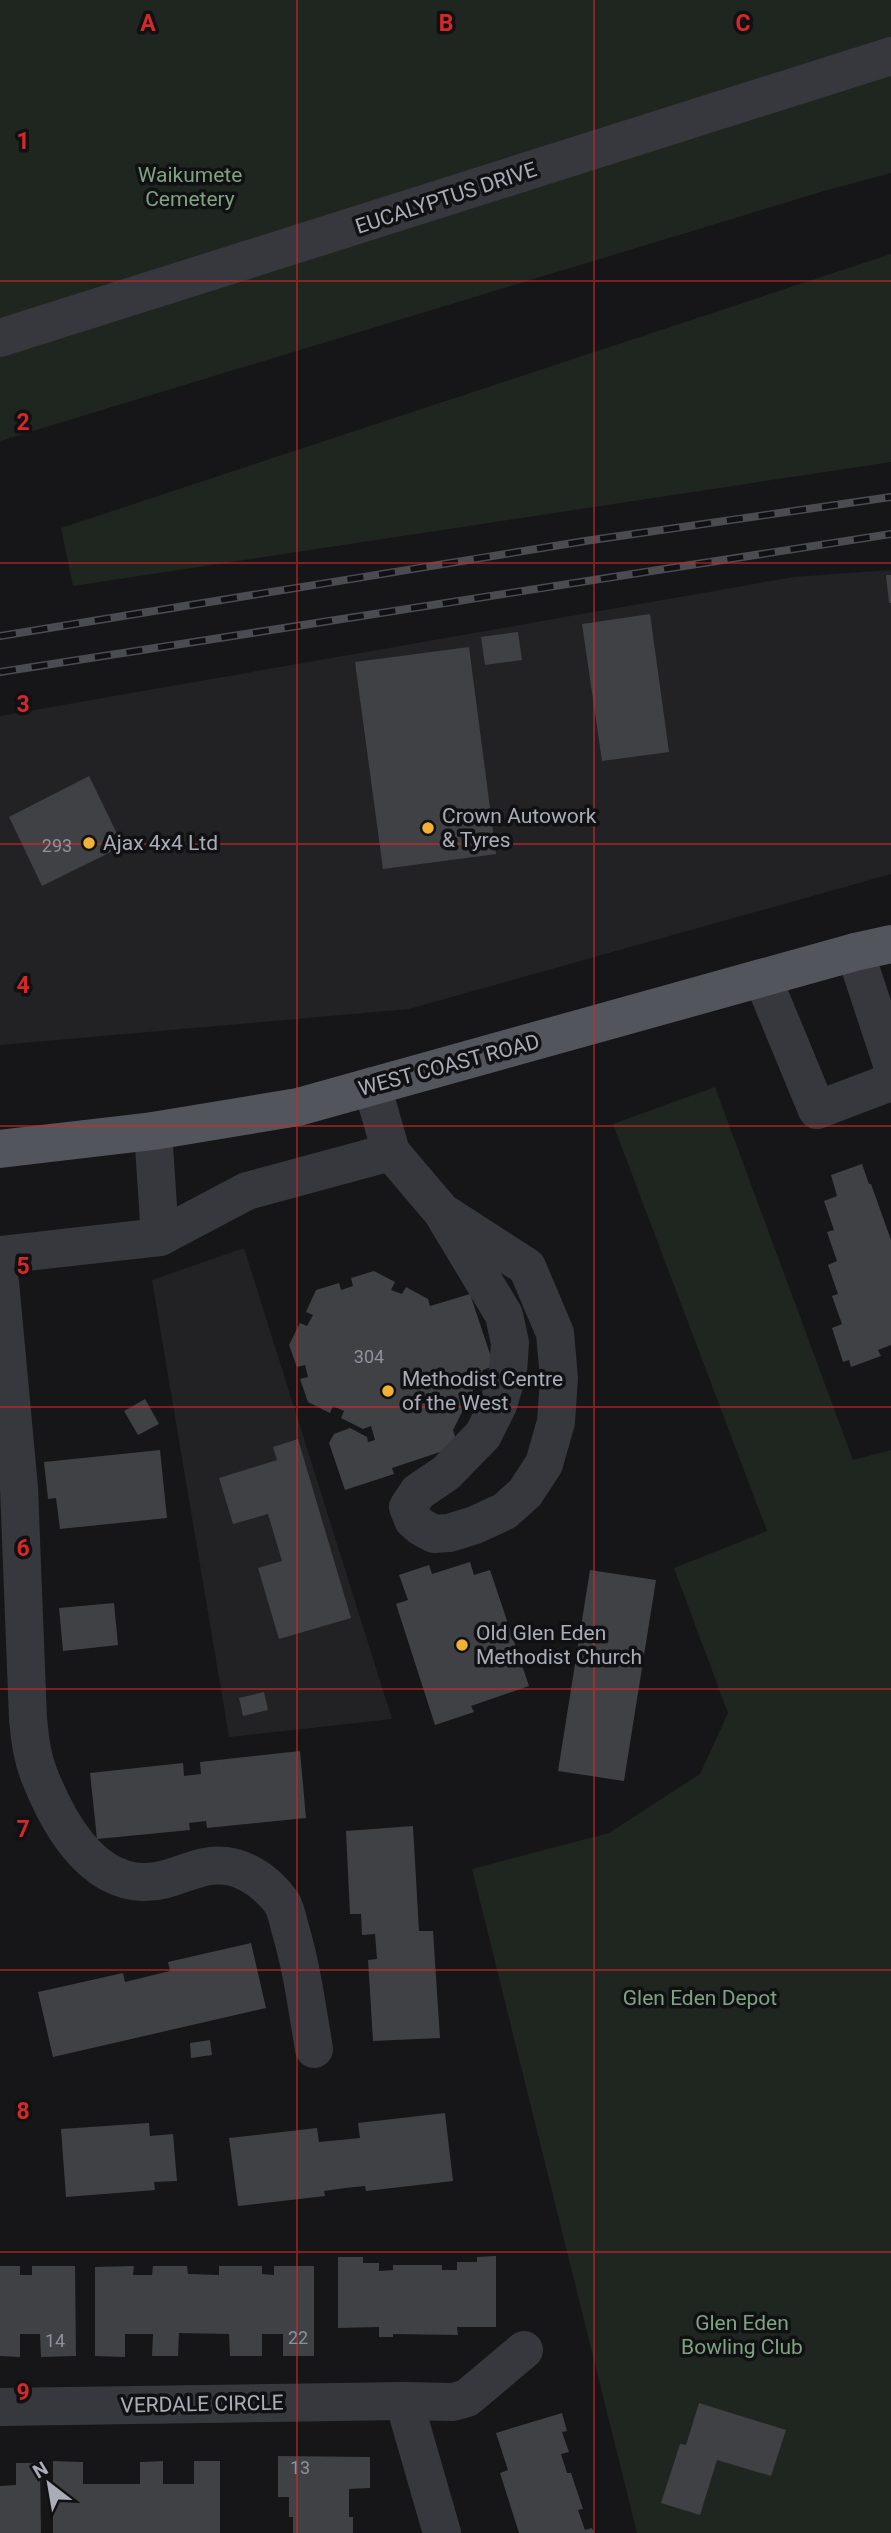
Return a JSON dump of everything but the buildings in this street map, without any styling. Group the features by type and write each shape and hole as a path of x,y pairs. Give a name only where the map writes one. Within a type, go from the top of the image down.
{"main road":[{"name":"WEST COAST ROAD","path":"0,1149 153,1131 298,1107 873,948"}],"street":[{"name":"EUCALYPTUS DRIVE","path":"0,338 891,56"},
{"path":"873,948 891,1061"},
{"path":"763,979 817,1110 891,1082"},
{"path":"372,1086 391,1152 442,1212 504,1315 510,1343 509,1372 498,1405 483,1435 446,1473 418,1492 408,1507 413,1520 434,1534 449,1533 475,1525 505,1511 525,1493 544,1464 556,1422 559,1378 555,1333 527,1267 442,1212"},
{"path":"153,1131 160,1237"},
{"path":"0,1255 160,1237 247,1191 391,1152"},
{"path":"0,1282 19,1488 28,1719 32,1752 39,1776 67,1830 92,1860 110,1873 141,1882 169,1879 206,1867 229,1867 250,1872 270,1890 284,1905 299,1961 314,2049"},
{"name":"VERDALE CIRCLE","path":"0,2407 453,2402 467,2398 524,2350"},
{"path":"404,2401 442,2533"}],"shaded area":[{"path":"891,570 891,874 409,1009 0,1045 0,716 794,577"},
{"path":"244,1248 392,1719 229,1737 152,1280"}],"green space":[{"name":"Waikumete Cemetery","path":"0,0 891,0 891,173 0,441"},
{"path":"891,254 891,462 73,586 61,528"},
{"name":"Glen Eden Depot","path":"715,1087 853,1460 891,1450 891,2533 637,2533 472,1869 609,1833 700,1774 728,1713 674,1568 767,1531 613,1124"}],"railway":[{"path":"0,636 585,541 891,497"},
{"path":"0,672 891,534"}],"place":[{"name":"Crown Autowork & Tyres","path":"428,828"},
{"name":"Ajax 4x4 Ltd","path":"89,843"},
{"name":"Methodist Centre of the West","path":"388,1391"},
{"name":"Old Glen Eden Methodist Church","path":"462,1645"}],"park label":[{"name":"Glen Eden Bowling Club","path":"742,2335"}]}
